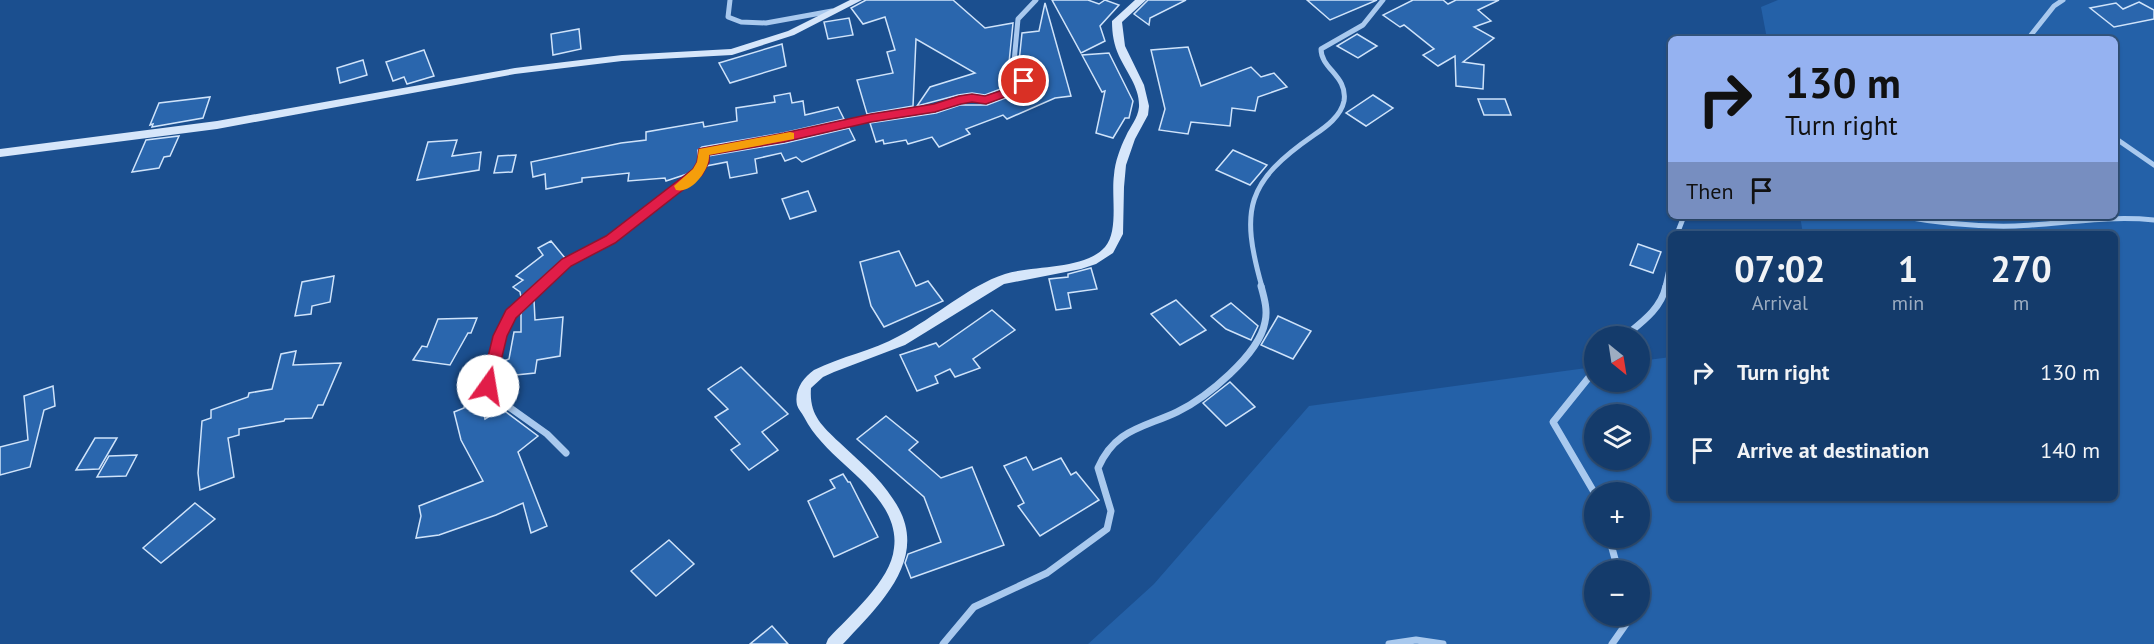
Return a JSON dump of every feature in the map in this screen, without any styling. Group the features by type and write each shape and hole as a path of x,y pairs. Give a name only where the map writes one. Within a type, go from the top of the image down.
{"main road":[{"path":"0,153 217,125 537,68 622,58 732,52 791,33 857,0"},
{"path":"833,644 883,588 901,550 903,532 896,512 875,486 813,423 803,404 803,392 807,383 818,374 885,348 922,330 996,283 1016,276 1091,262 1109,252 1116,239 1120,169 1144,107 1142,93 1121,55 1116,37 1117,21 1141,0"}],"street":[{"path":"730,0 728,17 739,23 780,22 832,11"},
{"path":"566,453 548,434 495,397 488,386 500,336 511,314 566,263 610,240 698,172 703,162 703,152 784,138 871,118 935,108 959,100 972,98 986,100 1023,86 1024,81 1016,71 1014,62 1018,19 1036,0"},
{"path":"943,644 974,607 1047,573 1107,529 1111,511 1098,468 1107,449 1129,431 1188,407 1224,378 1257,342 1266,321 1264,294 1251,248 1252,214 1258,189 1287,155 1329,124 1339,112 1345,93 1340,80 1321,56 1321,49 1363,26 1383,0"},
{"path":"2031,36 2043,18 2062,0"},
{"path":"2118,140 2154,165"},
{"path":"2118,217 2154,220"},
{"path":"1918,219 1953,225 1985,226 2030,225 2081,219"},
{"path":"1637,326 1652,313 1664,294 1668,275"},
{"path":"1584,383 1553,422 1588,482"},
{"path":"1612,644 1625,626"},
{"path":"1389,644 1400,640 1430,639 1443,644"}],"shaded area":[{"path":"1778,0 2154,0 2154,644 1088,644 1154,584 1309,406 1584,368 1584,392 1650,392 1650,360 1668,357 1668,501 2118,501 2118,231 1802,231 1800,219 2118,219 2118,36 1766,36 1761,7"}],"building":[{"path":"866,0 953,0 985,28 1013,23 1009,63 1012,74 1019,82 985,95 972,93 958,95 917,106 930,87 975,73 916,39 913,106 867,114 857,80 893,73 887,52 895,50 885,17 863,24 851,8"},
{"path":"1052,0 1088,0 1099,4 1105,0 1119,5 1100,26 1105,41 1081,53"},
{"path":"1148,0 1186,0 1150,18 1149,25 1134,14"},
{"path":"1307,0 1377,0 1330,20"},
{"path":"1413,0 1443,0 1448,4 1456,0 1499,0 1478,10 1491,21 1474,27 1494,38 1463,62 1484,65 1483,89 1456,86 1455,56 1438,66 1423,55 1434,49 1404,25 1400,27 1383,15"},
{"path":"2139,2 2154,10 2154,19 2114,27 2090,8 2116,3 2123,9"},
{"path":"1045,3 1071,96 1055,98 1007,119 1003,115 966,129 970,134 939,147 932,137 908,144 906,140 884,144 883,140 876,142 870,123 936,113 960,105 987,105 1026,90 1029,79 1021,69 1019,62 1022,33 1039,31"},
{"path":"849,18 853,35 828,39 824,22"},
{"path":"579,29 581,49 553,55 551,34"},
{"path":"1357,34 1377,46 1358,58 1337,46"},
{"path":"782,44 786,66 730,83 719,63"},
{"path":"1188,47 1201,86 1251,67 1261,77 1274,73 1287,87 1258,97 1255,111 1232,108 1230,126 1191,122 1188,134 1159,130 1165,109 1151,50"},
{"path":"424,50 434,76 407,84 404,77 393,81 386,62"},
{"path":"1109,53 1133,101 1129,118 1125,118 1113,138 1096,133 1105,91 1102,92 1082,55"},
{"path":"363,60 367,75 340,83 337,68"},
{"path":"790,93 792,103 803,101 805,115 838,107 844,119 783,133 702,147 698,150 698,161 694,169 687,174 666,181 665,178 628,181 629,173 582,178 582,182 546,189 545,174 533,177 531,162 646,140 646,132 703,122 704,127 737,121 736,108 775,102 774,96"},
{"path":"1373,95 1393,108 1366,126 1346,113"},
{"path":"210,97 203,118 152,127 153,124 150,125 159,103"},
{"path":"1478,99 1505,99 1511,115 1484,115"},
{"path":"849,128 855,140 802,162 796,157 785,161 781,153 755,159 757,173 730,178 727,162 706,166 708,156 785,143"},
{"path":"179,136 170,156 164,157 159,168 132,172 146,140"},
{"path":"457,140 452,156 481,152 479,170 417,180 428,142"},
{"path":"1233,150 1267,165 1250,185 1216,170"},
{"path":"516,155 512,172 494,173 498,156"},
{"path":"808,191 816,211 790,219 782,199"},
{"path":"551,241 565,258 521,297 520,292 513,287 523,280 516,276 543,255 538,248"},
{"path":"1638,244 1661,252 1653,273 1630,265"},
{"path":"899,251 916,286 928,281 943,301 884,327 871,306 860,262"},
{"path":"1091,268 1097,289 1068,293 1071,308 1056,310 1049,279 1068,277 1068,274"},
{"path":"334,276 330,302 312,306 311,314 295,316 302,282"},
{"path":"534,300 535,320 563,317 560,356 537,360 535,373 496,377 500,362 509,359 514,332 521,332 521,313"},
{"path":"1176,300 1206,330 1180,345 1151,314"},
{"path":"1231,303 1258,326 1251,340 1226,329 1211,316"},
{"path":"992,310 1015,330 973,359 980,368 955,377 950,369 935,376 938,383 917,391 900,355 936,343 939,347"},
{"path":"1278,316 1311,331 1293,359 1261,345"},
{"path":"477,318 471,333 468,333 450,365 413,360 422,346 427,347 438,319"},
{"path":"296,351 293,365 341,363 323,405 318,405 312,418 285,419 239,429 239,435 228,438 234,477 200,490 198,473 202,421 211,418 211,410 248,397 249,393 272,389 281,354"},
{"path":"470,363 472,366 488,364 484,379 476,380 485,419 502,409 538,436 518,452 547,526 531,533 523,503 439,535 416,538 421,516 419,506 483,481 461,440 454,412 464,408"},
{"path":"741,367 788,414 762,432 778,450 749,470 731,450 740,444 715,417 728,409 708,389"},
{"path":"1230,382 1255,407 1226,426 1203,403"},
{"path":"53,386 55,406 44,410 30,467 0,475 0,447 28,440 24,396"},
{"path":"886,416 918,442 909,450 941,478 972,467 1004,545 911,578 905,563 908,554 941,542 924,497 857,439"},
{"path":"95,438 117,438 99,469 76,470"},
{"path":"137,455 126,476 97,477 109,456"},
{"path":"1026,457 1033,470 1061,458 1071,475 1076,472 1099,500 1040,536 1018,506 1024,503 1004,466"},
{"path":"843,474 850,482 878,537 834,557 808,501 835,488 830,480"},
{"path":"195,503 215,519 161,563 143,548"},
{"path":"669,540 694,564 656,596 631,571"},
{"path":"772,626 788,644 750,644"}],"slow traffic":[{"path":"680,186 698,172 703,162 703,152 790,136"}],"route":[{"path":"488,386 500,336 511,314 566,263 610,240 698,172 703,162 703,152 784,138 819,128 871,118 935,108 959,100 972,98 986,100 1016,90 1023,86 1024,81"}]}
